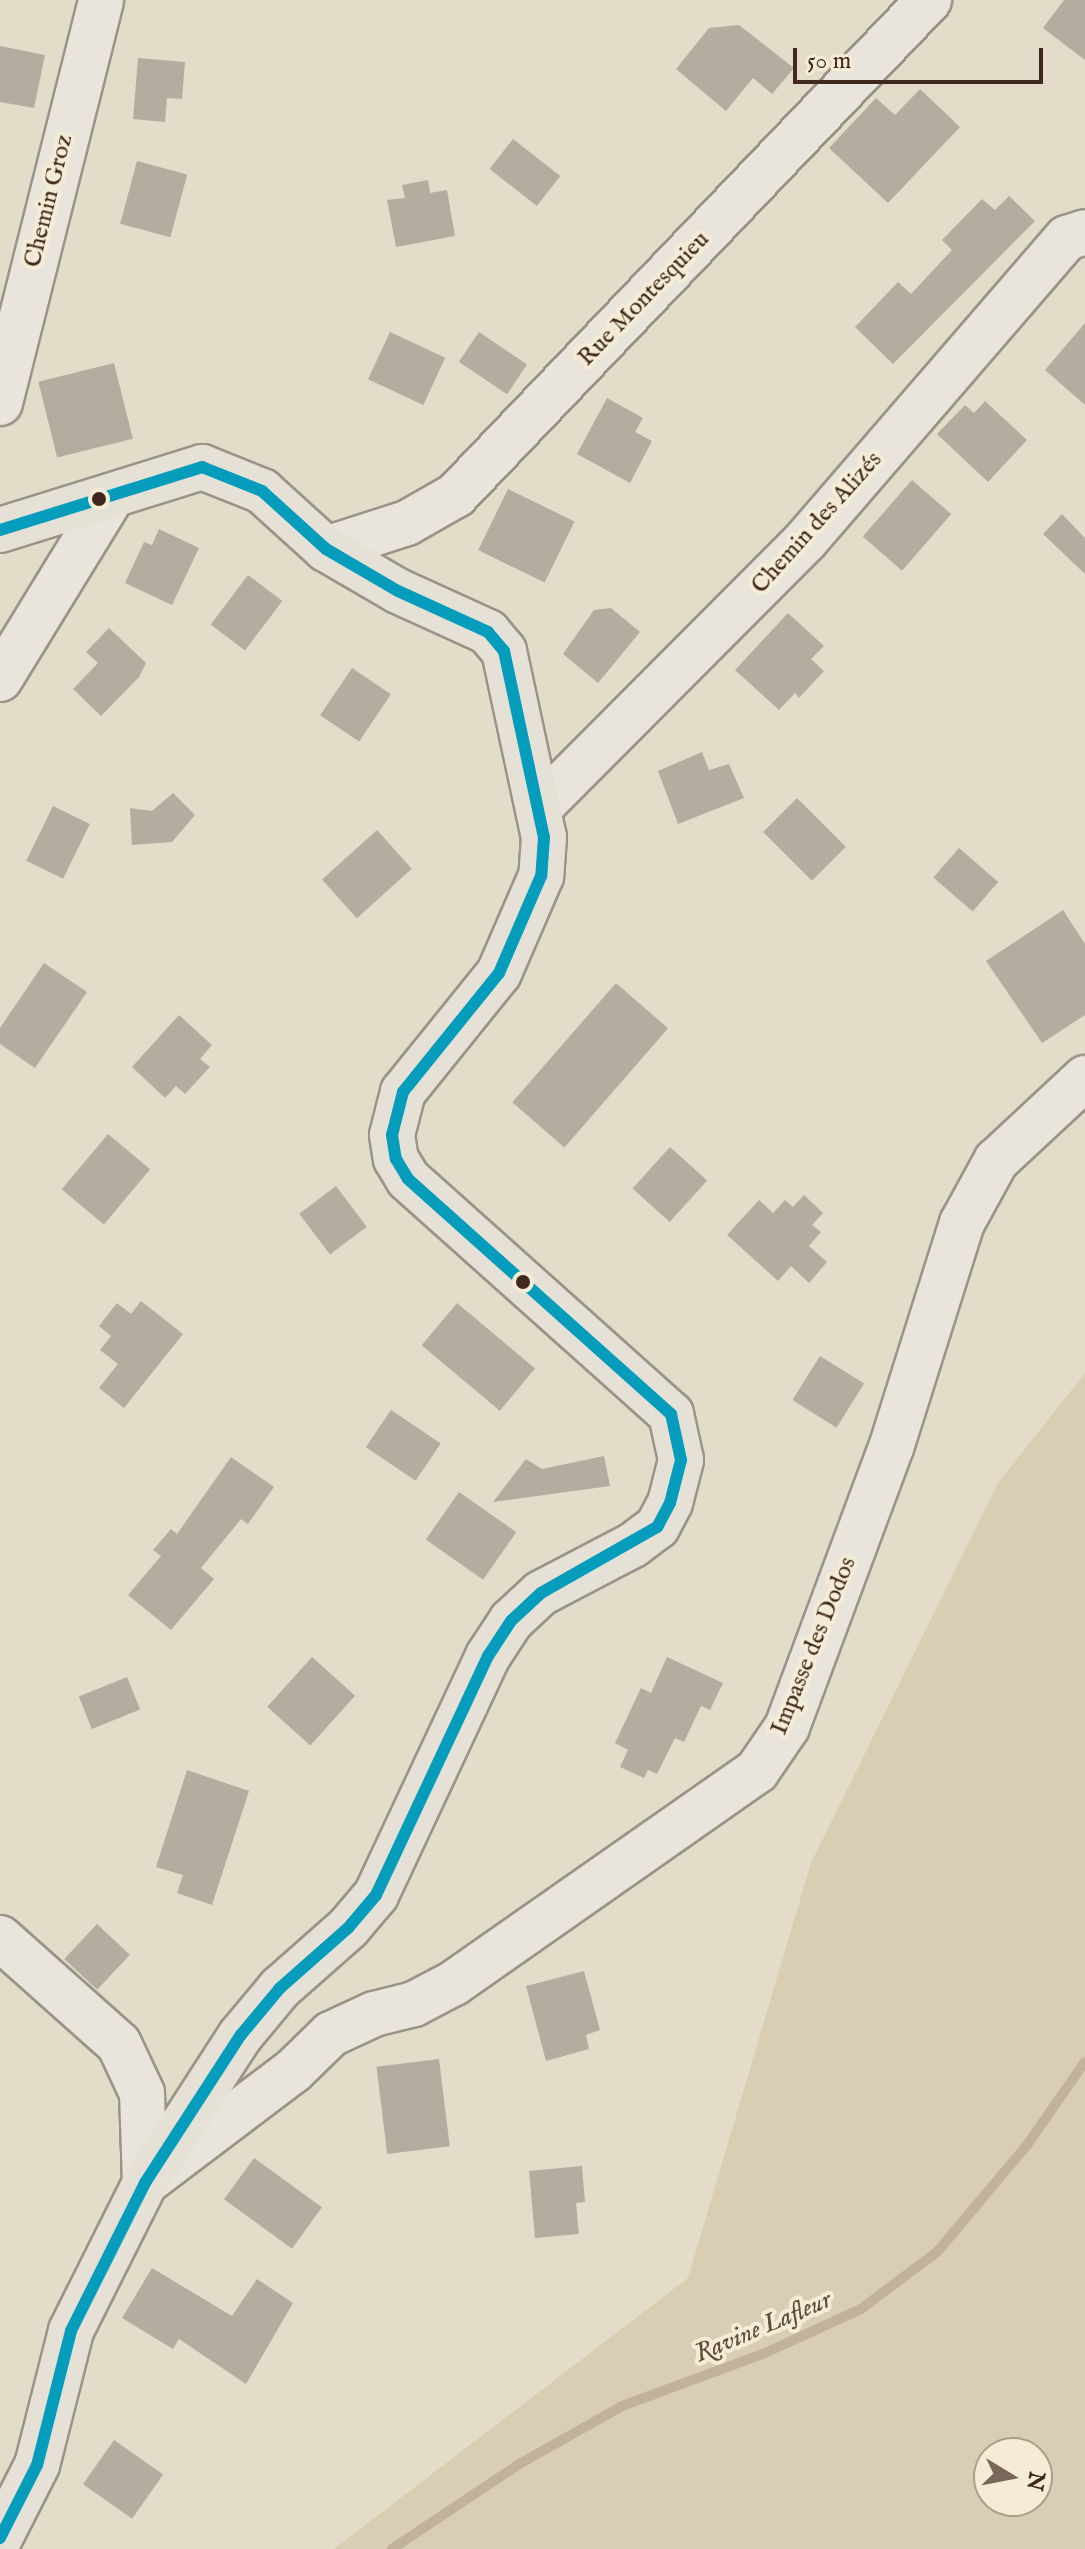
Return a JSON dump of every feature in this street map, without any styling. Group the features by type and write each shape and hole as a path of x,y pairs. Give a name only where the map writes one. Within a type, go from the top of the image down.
{"main road":[{"path":"0,530 202,467 262,491 326,549 398,591 488,632 504,651 515,687 539,808 541,876 499,973 403,1092 392,1135 396,1159 408,1179 671,1414 681,1460 677,1482 657,1527 633,1545 541,1593 511,1621 488,1656 376,1895 348,1928 280,1988 240,2036 145,2183 71,2331 37,2465 0,2538"}],"street":[{"name":"Chemin Groz","path":"0,403 101,0"},
{"name":"Rue Montesquieu","path":"326,549 407,523 456,495 929,0"},
{"name":"Chemin des Alizés","path":"539,808 806,540 1067,238 1085,232"},
{"path":"0,679 112,496"},
{"name":"Impasse des Dodos","path":"145,2183 293,2071 331,2034 374,2014 414,2004 454,1983 757,1771 787,1727 891,1448 962,1223 996,1161 1085,1078"},
{"path":"0,1938 119,2044 142,2093 145,2183"}],"shaded area":[{"path":"1085,1373 1085,2549 334,2549 688,2278 811,1863 998,1483"}],"building":[{"path":"1064,0 1085,0 1085,60 1043,28"},
{"path":"739,25 794,68 772,94 753,78 726,111 676,69 709,28"},
{"path":"0,46 45,55 34,108 0,102"},
{"path":"138,58 185,62 182,99 167,98 165,122 133,119"},
{"path":"920,89 960,127 888,203 829,148 876,98 895,115"},
{"path":"513,139 560,176 537,206 490,169"},
{"path":"137,161 187,174 170,237 120,224"},
{"path":"428,180 430,193 447,190 455,236 396,247 387,200 405,198 402,185"},
{"path":"1009,196 1035,221 893,364 855,327 898,282 911,294 952,250 942,240 982,199 995,210"},
{"path":"1085,323 1085,405 1045,370"},
{"path":"390,332 445,358 423,405 368,379"},
{"path":"479,332 527,364 507,394 459,362"},
{"path":"114,363 133,439 57,458 38,382"},
{"path":"607,398 643,418 635,432 652,441 630,483 577,454"},
{"path":"985,401 1027,440 988,482 937,434 965,405 974,413"},
{"path":"912,480 951,514 902,571 863,537"},
{"path":"508,489 575,521 545,583 478,550"},
{"path":"1062,514 1085,538 1085,574 1043,534"},
{"path":"159,529 199,548 172,605 125,583 144,542 152,545"},
{"path":"248,575 282,601 245,650 211,625"},
{"path":"611,608 640,632 598,683 563,654 594,610"},
{"path":"788,613 824,646 811,659 824,671 799,698 795,693 779,710 735,670"},
{"path":"109,628 146,663 139,677 101,716 73,689 98,663 86,652"},
{"path":"352,668 391,694 359,742 320,715"},
{"path":"702,752 709,770 729,764 744,798 678,824 658,771"},
{"path":"173,793 195,815 172,842 132,845 130,808 152,811"},
{"path":"797,798 846,847 812,881 763,832"},
{"path":"53,806 90,824 63,879 26,861"},
{"path":"377,830 412,869 357,918 322,880"},
{"path":"959,848 998,882 973,912 933,877"},
{"path":"1063,910 1085,944 1085,1015 1042,1043 986,961"},
{"path":"44,963 87,992 35,1068 0,1044 0,1028"},
{"path":"616,983 668,1028 564,1148 512,1102"},
{"path":"179,1015 212,1045 200,1059 210,1067 185,1094 176,1086 165,1098 132,1067"},
{"path":"108,1134 150,1169 104,1225 62,1189"},
{"path":"670,1147 707,1180 670,1222 633,1189"},
{"path":"336,1186 367,1227 330,1254 299,1214"},
{"path":"804,1195 823,1213 812,1225 821,1232 809,1246 827,1262 809,1283 791,1266 778,1281 727,1235 759,1200 773,1213 785,1200 793,1207"},
{"path":"141,1301 183,1334 124,1408 99,1388 118,1364 100,1350 111,1336 99,1326 117,1303 131,1314"},
{"path":"457,1303 535,1369 500,1411 422,1345"},
{"path":"820,1356 864,1384 837,1428 792,1400"},
{"path":"391,1410 441,1444 416,1481 366,1447"},
{"path":"604,1456 610,1486 493,1502 526,1459 542,1469"},
{"path":"231,1457 274,1487 248,1524 241,1519 201,1568 214,1579 171,1630 128,1595 161,1556 153,1550 171,1529 177,1534"},
{"path":"459,1492 516,1532 483,1580 426,1540"},
{"path":"312,1657 355,1696 310,1746 267,1707"},
{"path":"667,1657 723,1683 710,1710 701,1706 684,1742 675,1738 657,1774 648,1770 644,1778 620,1767 628,1750 615,1743 641,1688 651,1693"},
{"path":"127,1677 140,1709 92,1729 79,1696"},
{"path":"187,1770 249,1791 212,1905 177,1893 183,1875 156,1867"},
{"path":"97,1924 130,1955 97,1990 64,1959"},
{"path":"584,1971 600,2030 586,2035 589,2049 546,2061 526,1986"},
{"path":"439,2059 450,2146 387,2154 376,2067"},
{"path":"254,2158 322,2207 292,2249 224,2199"},
{"path":"582,2166 585,2202 576,2203 579,2234 535,2238 529,2171"},
{"path":"152,2268 232,2316 257,2279 293,2303 246,2384 179,2339 173,2349 122,2318"},
{"path":"114,2440 163,2474 132,2519 83,2484"}],"waterway":[{"name":"Ravine Lafleur","path":"392,2549 521,2463 622,2406 765,2353 861,2309 937,2252 1027,2145 1085,2062"}],"transit line":[{"path":"0,530 202,467 262,491 326,549 398,591 488,632 504,651 544,837 541,876 499,973 403,1092 392,1135 396,1159 408,1179 671,1414 681,1460 670,1503 657,1527 541,1593 511,1621 488,1656 376,1895 348,1928 280,1988 240,2036 145,2183 71,2331 37,2465 0,2538"}]}
